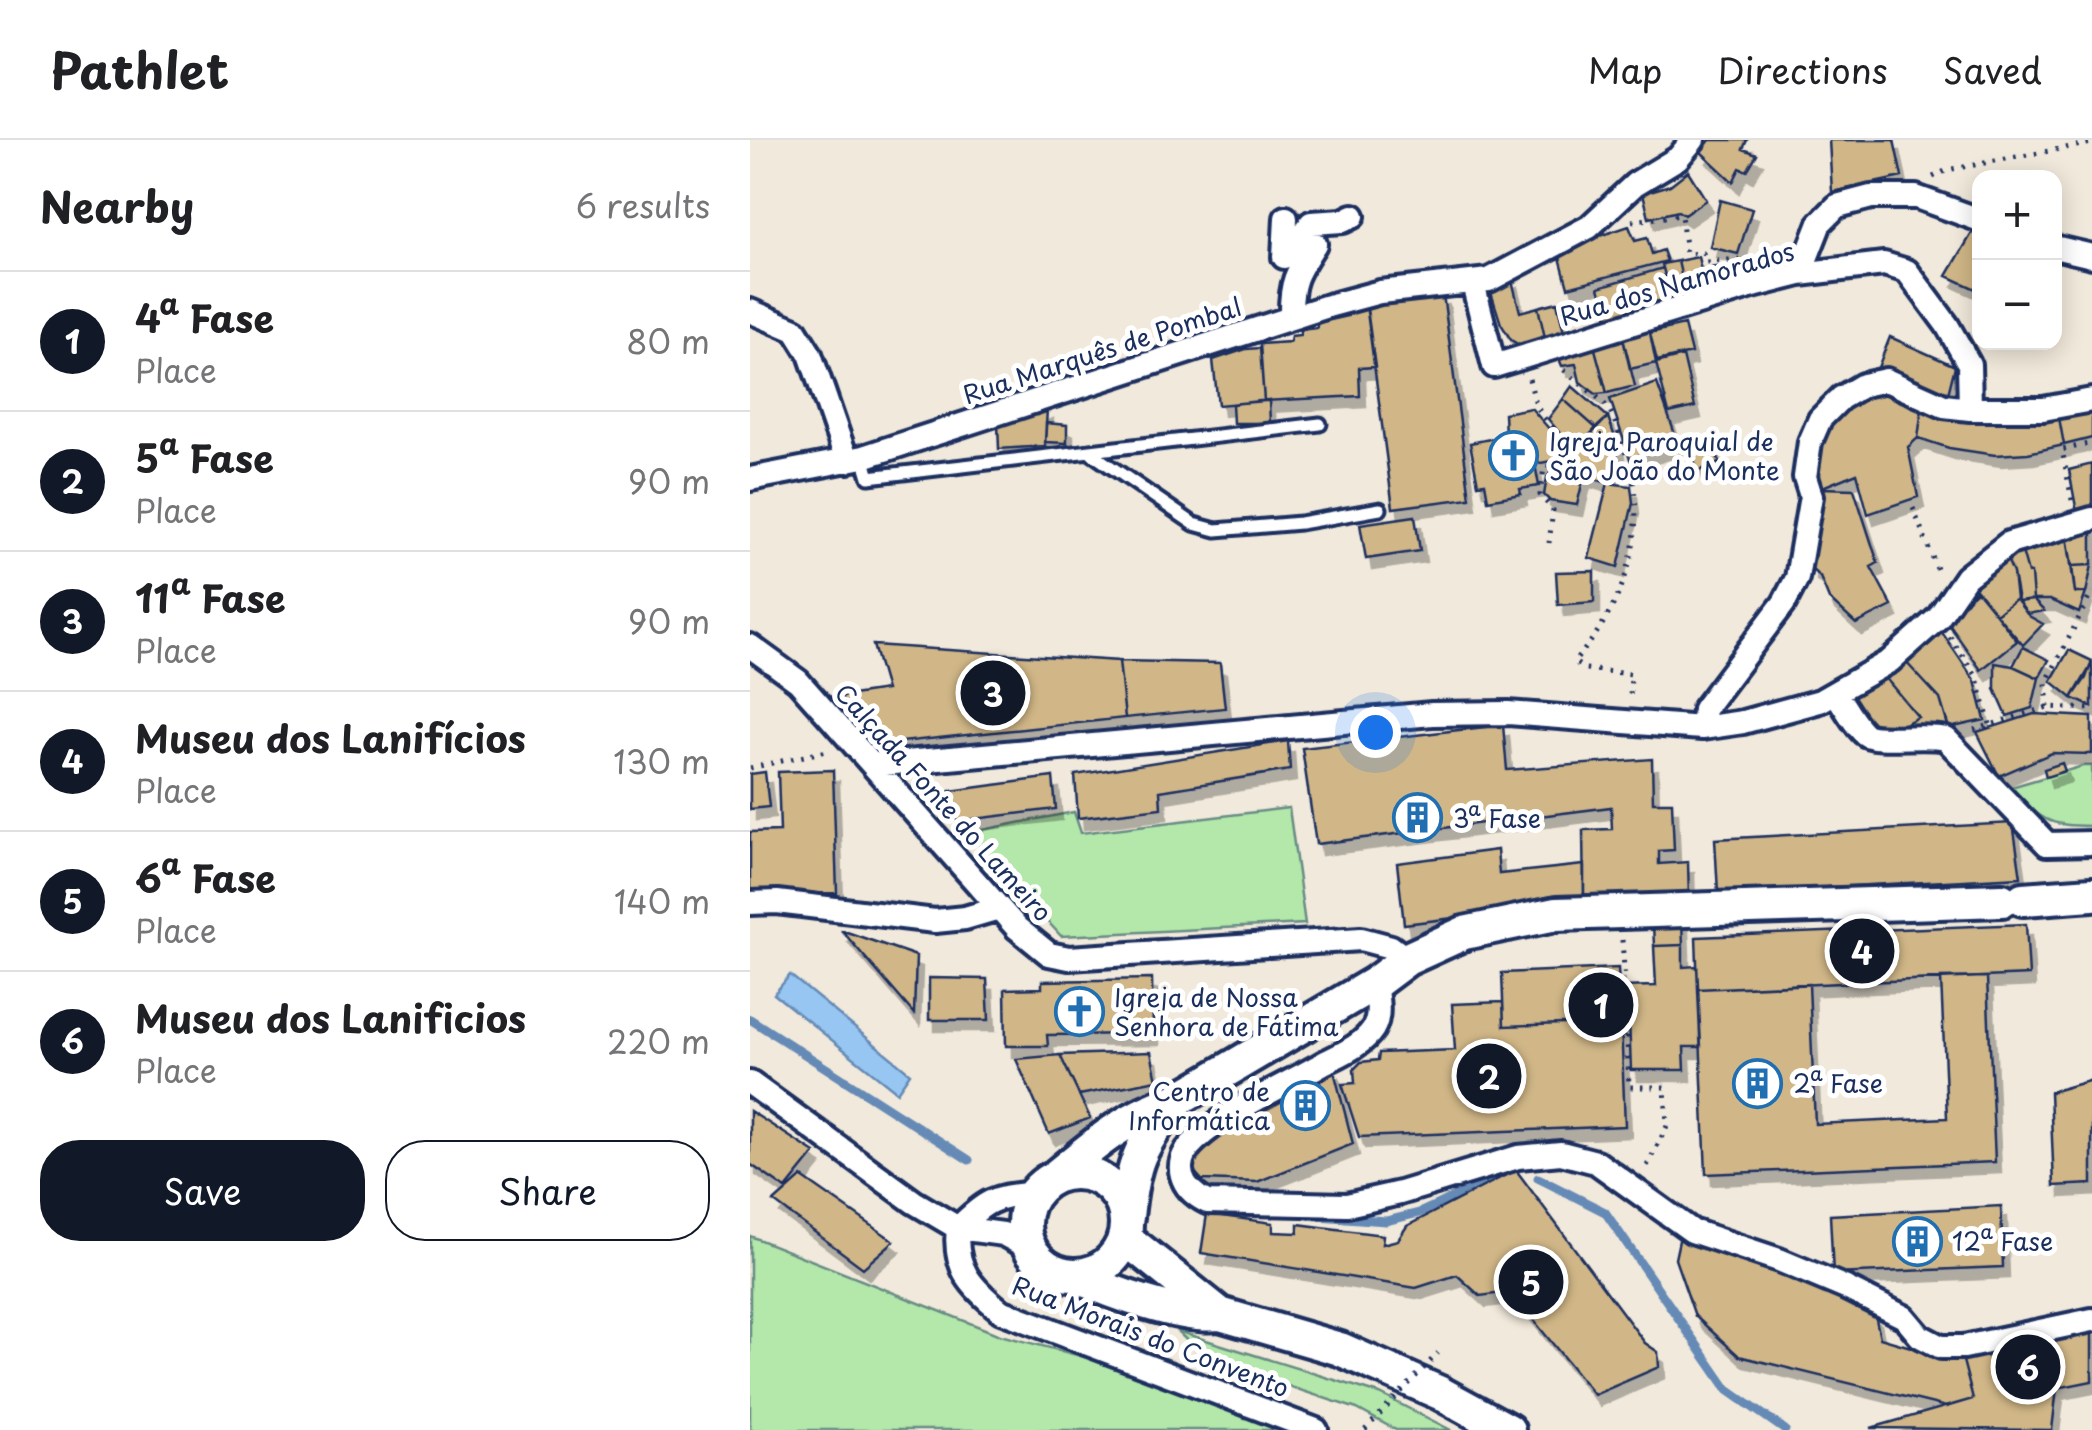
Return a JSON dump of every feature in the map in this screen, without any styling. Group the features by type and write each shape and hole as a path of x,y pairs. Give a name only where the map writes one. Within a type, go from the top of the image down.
{"main road":[{"path":"1508,1430 1440,1392 1340,1350 1220,1314 1201,1316 1106,1290 1048,1268 1029,1248 1024,1219 1044,1185 1122,1125 1154,1107 1175,1101 1376,983 1408,959 1464,933 1556,914 2013,900 2092,894"},
{"path":"1075,1276 1106,1265 1118,1253 1126,1230 1134,1163 1148,1136 1175,1101"},
{"path":"1044,1185 1071,1173 1102,1180 1115,1191 1126,1230 1220,1314"}],"street":[{"name":"Rua Marquês de Pombal","path":"750,479 855,459 1380,292 1490,280 1589,227 1636,184 1678,158 1693,140"},
{"path":"1800,274 1820,224 1837,206 1871,197 1916,197 1972,217"},
{"path":"1286,218 1284,257 1291,254 1311,222 1343,221 1353,216"},
{"path":"1290,318 1294,275 1315,243 1320,221"},
{"path":"2062,249 2092,256"},
{"name":"Rua dos Namorados","path":"1534,354 1753,286 1800,274 1884,264 1907,271 1947,325 1969,364 1970,410"},
{"path":"1473,283 1494,366 1534,354"},
{"path":"750,311 795,330 810,354 855,459"},
{"path":"1702,728 1704,710 1784,603 1797,578 1811,496 1805,478 1810,442 1820,419 1852,391 1863,384 1886,380 1944,406 1970,410 2042,409 2092,400"},
{"path":"874,765 1432,714 1508,713 1702,728 1743,722 1836,694 1890,660 1944,609 1966,578 2010,543 2084,520"},
{"name":"Calçada Fonte do Lameiro","path":"750,646 798,681 1016,928 1048,954 1069,958 1361,938 1391,948 1408,959"},
{"path":"1836,694 1865,735 1874,738 1929,734 1946,738 2047,844 2092,843"},
{"path":"750,902 935,921 966,918 999,908"},
{"path":"1376,983 1379,1010 1374,1028 1357,1045 1240,1110 1194,1142 1184,1156 1180,1174 1190,1194 1208,1202 1347,1205 1501,1161 1561,1153 1596,1162 1692,1231 1779,1260 1846,1288 1904,1317 1920,1336 1942,1346 1964,1346 2092,1320"},
{"path":"750,1082 914,1202 958,1228 982,1204 1044,1185"},
{"name":"Rua Morais do Convento","path":"1029,1248 1003,1234 958,1228 958,1260 969,1283 1001,1311 1316,1430"}],"lane":[{"path":"855,459 870,478 1320,424"},
{"path":"1090,452 1194,524 1216,530 1380,509"}],"path":[{"path":"1896,197 1947,170 2092,143"},
{"path":"1599,217 1627,222 1682,216 1686,254 1703,252 1706,262 1751,258 1753,286"},
{"path":"1534,354 1538,408 1564,453 1563,461 1544,468 1540,495 1554,510 1549,543"},
{"path":"1534,354 1610,410 1632,471 1638,518 1628,577 1588,646 1574,662 1585,668 1631,674 1631,681"},
{"path":"2084,520 2062,450 2092,442"},
{"path":"1914,508 1944,609 1976,675 1990,724"},
{"path":"2048,706 2046,683 2092,592"},
{"path":"1946,738 2048,706 2092,708"},
{"path":"750,768 854,744"},
{"path":"1621,912 1625,982"},
{"path":"1626,1014 1629,1088 1665,1087 1667,1126 1636,1189"},
{"path":"1365,1430 1438,1353"}],"green space":[{"path":"2092,766 2092,826 2064,825 2045,819 2011,787"},
{"path":"1289,808 1305,924 1061,936 967,833 1074,812 1081,833"},
{"path":"750,1236 1000,1335 1138,1371 1295,1430 750,1430"},
{"path":"1177,1331 1380,1394 1451,1430 1396,1430 1357,1409 1206,1359"}],"water":[{"path":"790,975 910,1073 897,1092 774,994"}],"building":[{"path":"1710,140 1747,140 1743,149 1757,154 1747,171 1740,168 1733,182 1701,152"},
{"path":"1829,140 1894,140 1902,177 1832,192"},
{"path":"1688,171 1706,200 1684,215 1678,211 1649,218 1643,193 1670,185"},
{"path":"1720,200 1752,209 1738,254 1710,247"},
{"path":"1629,226 1635,241 1647,238 1652,254 1663,250 1667,261 1568,287 1558,250"},
{"path":"1972,233 1972,287 1947,276"},
{"path":"1698,257 1705,287 1685,292 1678,261"},
{"path":"1678,261 1685,292 1670,296 1662,264"},
{"path":"1730,265 1733,289 1713,292 1709,268"},
{"path":"1663,268 1673,306 1610,324 1599,287"},
{"path":"1511,276 1520,312 1538,307 1546,342 1521,346 1511,340 1501,324 1490,289"},
{"path":"1443,294 1470,498 1393,508 1366,304"},
{"path":"1557,302 1565,337 1546,342 1538,307"},
{"path":"1367,309 1375,367 1359,368 1360,396 1264,401 1260,344 1290,342 1291,336 1300,335 1300,330 1317,328 1317,323"},
{"path":"1648,323 1656,363 1630,369 1621,330"},
{"path":"1684,325 1691,353 1657,361 1650,333"},
{"path":"1621,330 1635,386 1607,393 1592,338"},
{"path":"1890,337 1955,366 1946,402 1877,370"},
{"path":"1592,338 1607,393 1596,394 1580,382 1576,364 1562,366 1555,349"},
{"path":"1260,348 1264,401 1218,405 1213,360"},
{"path":"1683,356 1695,407 1669,413 1656,363"},
{"path":"1657,383 1678,443 1630,459 1610,399"},
{"path":"1572,386 1608,417 1596,428 1563,399"},
{"path":"1884,388 1923,401 1918,438 1908,447 1918,497 1868,514 1857,473 1820,488 1811,465 1829,422 1845,408"},
{"path":"1563,399 1596,428 1575,451 1548,419"},
{"path":"1269,400 1270,423 1233,423 1232,404"},
{"path":"1923,401 2058,412 2064,445 1995,455 1949,448 1918,438"},
{"path":"2092,406 2092,438 2064,445 2058,412"},
{"path":"1047,408 1045,446 999,449 998,424"},
{"name":"Igreja Paroquial de São João do Monte","path":"1531,408 1551,431 1557,460 1535,464 1539,486 1488,500 1485,483 1478,484 1470,443 1505,436 1504,413"},
{"path":"1608,417 1619,449 1608,483 1578,474 1579,467 1571,464 1575,451"},
{"path":"1046,423 1067,425 1067,443 1045,442"},
{"path":"1712,443 1720,463 1698,471 1690,450"},
{"path":"2092,464 2092,515 2078,518 2069,470"},
{"path":"1557,465 1579,467 1578,474 1584,476 1577,505 1550,501 1544,495 1547,477"},
{"path":"1608,483 1631,486 1633,503 1618,567 1589,558"},
{"path":"1820,488 1854,489 1878,563 1871,567 1892,606 1856,624 1829,599 1820,577 1811,569"},
{"path":"1415,516 1420,551 1366,559 1360,524"},
{"path":"2092,524 2092,565 2072,566 2066,529"},
{"path":"2066,529 2075,593 2086,593 2079,613 2050,600 2033,600 2031,573 2020,544"},
{"path":"2020,544 2031,573 2033,600 2018,602 2013,573 2004,552"},
{"path":"2004,552 2013,573 2016,599 1996,614 1970,582"},
{"path":"2092,565 2086,593 2075,593 2072,566"},
{"path":"1594,571 1594,602 1558,605 1556,572"},
{"path":"1977,590 2017,641 1981,670 1946,620"},
{"path":"2016,599 2029,616 2043,624 2023,645 1996,614"},
{"path":"2033,600 2044,611 2027,614 2018,602"},
{"path":"1941,631 1975,681 1985,720 1949,728 1940,699 1904,660"},
{"path":"873,645 1119,661 1125,718 883,744 839,697 886,690"},
{"path":"2023,647 2049,660 2039,678 2013,666"},
{"path":"2069,650 2092,661 2072,698 2051,681"},
{"path":"1904,660 1940,699 1948,726 1910,730 1909,722 1918,717 1883,675"},
{"path":"1119,661 1220,663 1225,708 1125,718"},
{"path":"1995,663 2039,678 2032,708 2007,716 1995,689"},
{"path":"2092,664 2092,707 2072,698"},
{"path":"1883,675 1918,717 1884,734 1871,732 1849,696"},
{"path":"2034,714 2092,717 2092,754 2052,753 1999,776 1977,732"},
{"name":"3ª Fase","path":"1503,725 1507,770 1652,759 1653,802 1672,802 1674,850 1659,851 1659,864 1688,862 1689,898 1584,902 1583,830 1612,829 1611,807 1316,844 1302,748"},
{"path":"1288,741 1290,770 1160,791 1161,808 1078,818 1075,775"},
{"path":"2062,763 2065,771 2046,777 2044,769"},
{"path":"833,770 837,893 750,895 750,832 780,831 778,772"},
{"path":"765,772 769,807 750,809 750,774"},
{"path":"1053,777 1056,809 958,821 936,793"},
{"path":"2013,823 2021,877 1718,893 1715,839"},
{"path":"1497,850 1499,874 1584,865 1584,902 1404,924 1397,863"},
{"path":"1681,898 1683,945 1654,946 1652,900"},
{"path":"2026,924 2029,975 1698,989 1696,937"},
{"path":"841,930 916,956 914,1014 844,933"},
{"path":"1683,945 1683,967 1697,966 1701,1047 1684,1047 1685,1070 1631,1070 1632,1009 1620,1009 1621,1022 1504,1026 1502,973 1618,968 1619,987 1656,986 1654,946"},
{"name":"2ª Fase","path":"1987,977 1995,1162 1706,1174 1698,989 1809,984 1815,1124 1947,1118 1941,978"},
{"path":"929,978 987,979 989,1020 929,1020"},
{"name":"Igreja de Nossa Senhora de Fátima","path":"1152,979 1153,1034 1047,1035 1048,1046 1006,1046 1005,989 1042,988 1042,981"},
{"path":"1503,1002 1504,1026 1621,1022 1625,1126 1359,1137 1342,1084 1355,1083 1354,1069 1361,1062 1378,1060 1379,1053 1455,1050 1452,1004"},
{"path":"1151,1052 1157,1080 1079,1095 1060,1055"},
{"path":"1060,1055 1090,1118 1049,1134 1016,1059"},
{"name":"Centro de Informática","path":"1333,1067 1353,1144 1257,1182 1202,1180 1192,1169 1192,1150"},
{"path":"2092,1080 2092,1184 2054,1186 2050,1092"},
{"path":"750,1111 815,1153 786,1189 750,1164"},
{"path":"1516,1170 1645,1343 1658,1352 1659,1367 1594,1395 1511,1292 1480,1296 1457,1275 1416,1288 1201,1253 1207,1214 1273,1223 1273,1232 1298,1233 1298,1224 1383,1235 1382,1244 1398,1240 1407,1226"},
{"path":"802,1177 894,1241 863,1268 774,1202"},
{"name":"12ª Fase","path":"2001,1206 2003,1267 1833,1274 1830,1215"},
{"path":"1681,1231 1807,1278 1875,1314 1880,1338 1945,1357 1961,1353 1973,1399 1946,1407 1739,1356 1695,1316 1675,1259"},
{"path":"2092,1325 2092,1381 2057,1388 2052,1430 1871,1428 1973,1399 1961,1353"}],"waterway":[{"path":"750,1019 969,1160"},
{"path":"1305,1215 1386,1221 1419,1213 1514,1169"},
{"path":"1538,1178 1605,1212 1728,1390 1785,1430"}],"place":[{"name":"Igreja Paroquial de São João do Monte","path":"1514,455"},
{"name":"11ª Fase","path":"993,693"},
{"name":"3ª Fase","path":"1418,818"},
{"name":"Museu dos Lanifícios","path":"1862,951"},
{"name":"4ª Fase","path":"1601,1005"},
{"name":"Igreja de Nossa Senhora de Fátima","path":"1079,1011"},
{"name":"5ª Fase","path":"1489,1076"},
{"name":"2ª Fase","path":"1758,1083"},
{"name":"Centro de Informática","path":"1305,1105"},
{"name":"12ª Fase","path":"1917,1241"},
{"name":"6ª Fase","path":"1531,1282"},
{"name":"Museu dos Lanificios","path":"2028,1367"}]}
